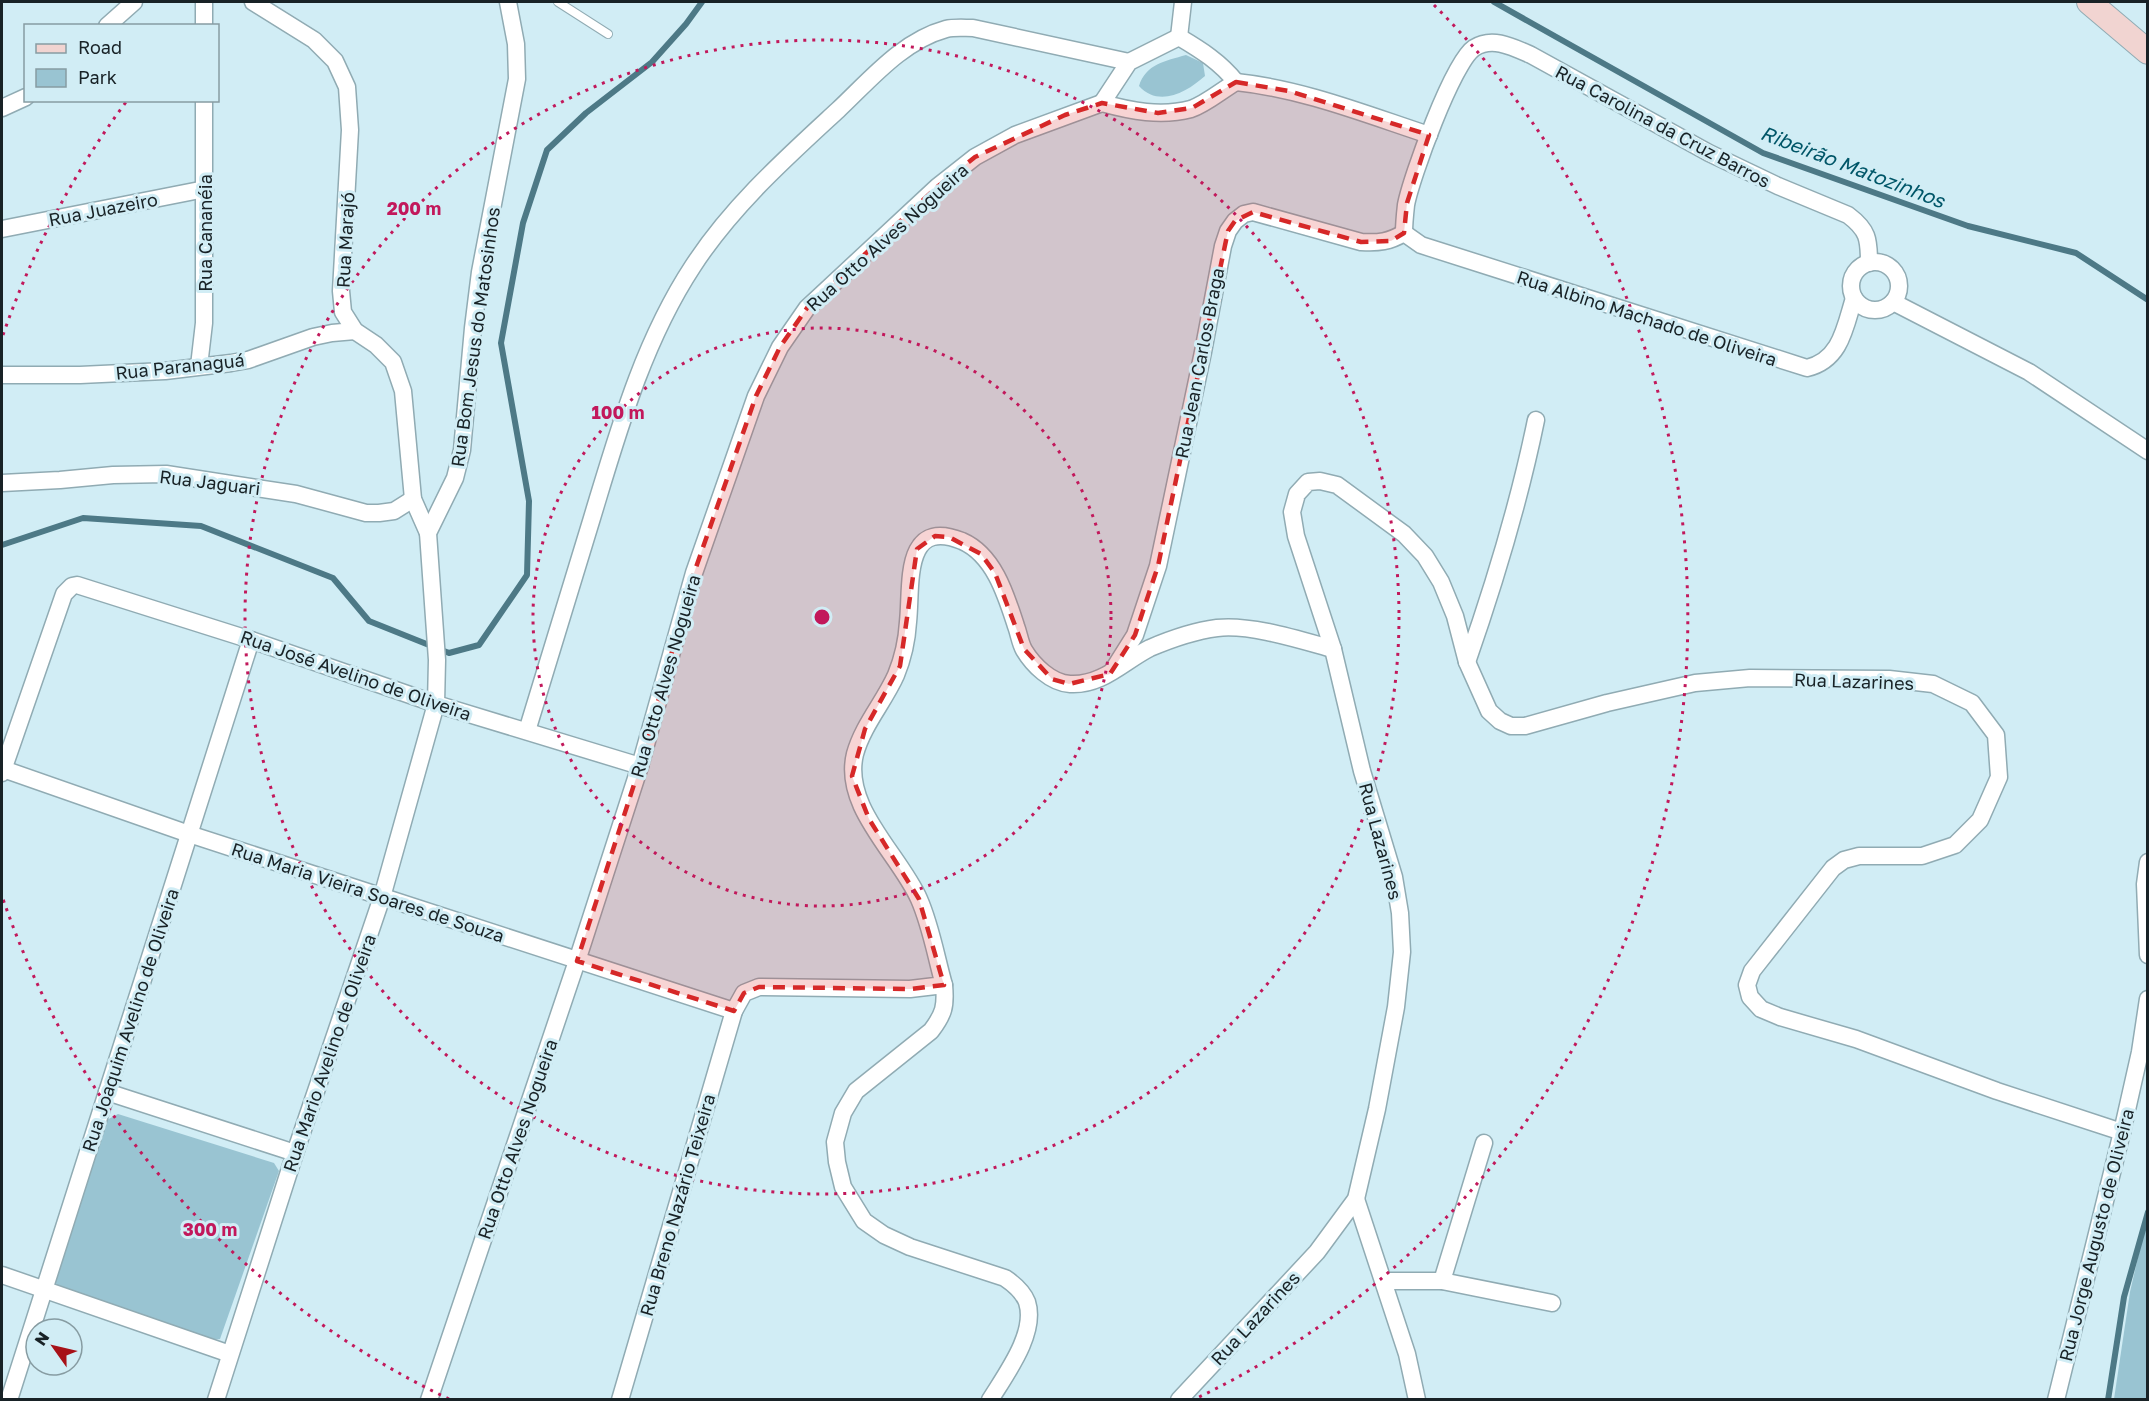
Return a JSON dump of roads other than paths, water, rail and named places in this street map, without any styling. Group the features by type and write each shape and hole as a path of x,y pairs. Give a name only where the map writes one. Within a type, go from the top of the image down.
{"main road":[{"path":"2089,2 2148,52"}],"street":[{"path":"109,24 134,2"},
{"path":"204,2 204,24"},
{"name":"Rua Marajó","path":"253,2 315,40 335,61 347,87 350,130 341,291 344,312 355,331 393,362 403,391 413,499 428,534"},
{"name":"Rua Bom Jesus do Matosinhos","path":"436,704 437,660 428,534 455,478 462,450 480,272 517,79 516,44 508,2"},
{"path":"1179,37 1183,2"},
{"path":"527,731 609,464 644,361 665,311 693,265 727,220 777,167 890,62 921,38 948,28 973,28 1129,62"},
{"path":"1179,37 1129,62 1102,103 1132,111 1158,113 1192,108 1236,82 1289,91 1429,135 1407,203 1404,233"},
{"path":"1179,37 1206,52 1223,66 1236,82"},
{"name":"Rua Carolina da Cruz Barros","path":"1429,135 1454,75 1465,56 1473,48 1482,44 1494,42 1508,45 1531,55 1743,170 1848,215 1860,224 1865,233 1869,243 1869,263"},
{"path":"2,108 24,98"},
{"name":"Rua Cananéia","path":"200,366 204,323 204,102"},
{"name":"Rua Otto Alves Nogueira","path":"429,1400 577,961 640,765 694,573 756,396 780,347 807,308 937,187 975,157 1015,135 1102,103"},
{"name":"Rua Juazeiro","path":"2,229 205,189"},
{"name":"Rua Jean Carlos Braga","path":"1110,674 1135,635 1158,566 1203,352 1219,262 1228,231 1244,214 1253,212 1362,242 1391,241 1404,233"},
{"name":"Rua Albino Machado de Oliveira","path":"1404,233 1420,244 1807,368 1820,365 1834,352 1854,298"},
{"path":"1869,263 1884,264 1895,274 1898,288 1893,302 1872,310 1865,308 1854,298 1851,291 1853,277 1857,271 1869,263"},
{"path":"1893,302 2029,372 2148,451"},
{"name":"Rua Paranaguá","path":"2,375 80,375 165,371 248,360 313,337 355,331"},
{"path":"1467,662 1508,538 1536,420"},
{"name":"Rua Jaguari","path":"2,483 113,474 166,474 268,489 373,513 394,511 413,499"},
{"name":"Rua Lazarines","path":"1179,1400 1317,1252 1356,1199 1377,1109 1396,1007 1402,952 1394,877 1362,771 1333,649 1296,536 1292,512 1298,494 1308,482 1320,481 1337,485 1404,534 1425,556 1442,582 1455,616 1467,662 1489,711 1510,726 1525,726 1695,682 1750,678 1889,680 1933,684 1972,703 1996,735 1999,777 1980,820 1955,845 1922,856 1859,856 1844,860 1833,868 1752,971 1747,985 1750,997 1761,1009 1780,1017 1856,1039 1997,1091 2122,1132"},
{"path":"990,1400 1016,1356 1025,1335 1029,1315 1026,1300 1017,1287 1005,1278 910,1247 884,1235 864,1221 843,1187 837,1162 836,1142 843,1113 856,1091 931,1031 940,1020 945,1004 944,985 919,899 900,864 869,819 857,796 852,776 855,753 865,729 900,666 908,623 911,565 917,549 924,540 935,536 949,537 965,543 981,554 995,573 1024,649 1037,667 1052,679 1069,684 1088,682 1110,674 1149,649 1185,635 1218,628 1280,634 1333,649"},
{"name":"Rua José Avelino de Oliveira","path":"2,771 64,594 72,585 82,585 251,640 436,704 640,765"},
{"name":"Rua Joaquim Avelino de Oliveira","path":"9,1400 251,640"},
{"name":"Rua Mario Avelino de Oliveira","path":"216,1400 294,1153 382,897 436,704"},
{"name":"Rua Maria Vieira Soares de Souza","path":"2,771 734,1011"},
{"path":"2148,862 2145,896 2148,955"},
{"path":"734,1011 744,993 759,987 910,989 944,985"},
{"name":"Rua Jorge Augusto de Oliveira","path":"2056,1400 2122,1132 2140,1052 2148,999"},
{"name":"Rua Breno Nazário Teixeira","path":"620,1400 734,1011"},
{"path":"107,1092 294,1153"},
{"path":"1442,1281 1484,1143"},
{"path":"1356,1199 1407,1354 1417,1400"},
{"path":"2,1275 230,1354"},
{"path":"1384,1281 1442,1281 1552,1303"}],"lane":[{"path":"558,2 608,34"}],"waterway":[{"name":"Ribeirão Matozinhos","path":"2,545 83,518 201,526 333,578 369,621 449,653 479,645 527,575 529,501 501,343 523,223 547,150 586,113 652,62 702,2"},
{"name":"Ribeirão Matozinhos","path":"1494,2 1763,153 1968,226 2076,253 2148,300"},
{"path":"2108,1400 2124,1297 2148,1212"}]}
